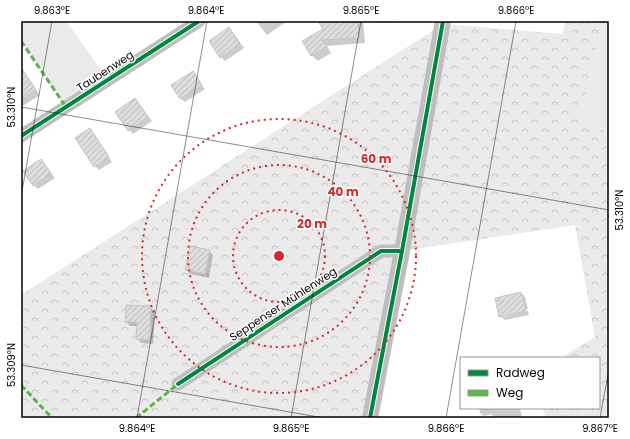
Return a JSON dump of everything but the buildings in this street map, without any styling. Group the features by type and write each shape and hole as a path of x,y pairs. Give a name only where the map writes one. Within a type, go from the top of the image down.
{"street":[{"name":"Taubenweg","path":"21,136 199,21"},
{"path":"370,418 402,251 443,21"},
{"name":"Seppenser Mühlenweg","path":"178,384 381,251 402,251"}],"green space":[{"path":"21,21 66,21 108,80 66,107 21,41"},
{"path":"565,21 603,21 580,120 609,132 609,418 546,418 542,409 600,409 600,357 563,357 595,337 575,225 402,251 370,418 21,418 21,295 443,24 563,34"},
{"path":"603,21 609,21 609,132 580,120"}],"marked path":[{"path":"21,41 66,107"},
{"path":"136,418 178,384"},
{"path":"21,385 52,418"}],"cycle path":[{"path":"21,136 199,21"},
{"path":"370,418 402,251 443,21"},
{"path":"178,384 381,251 402,251"}]}
